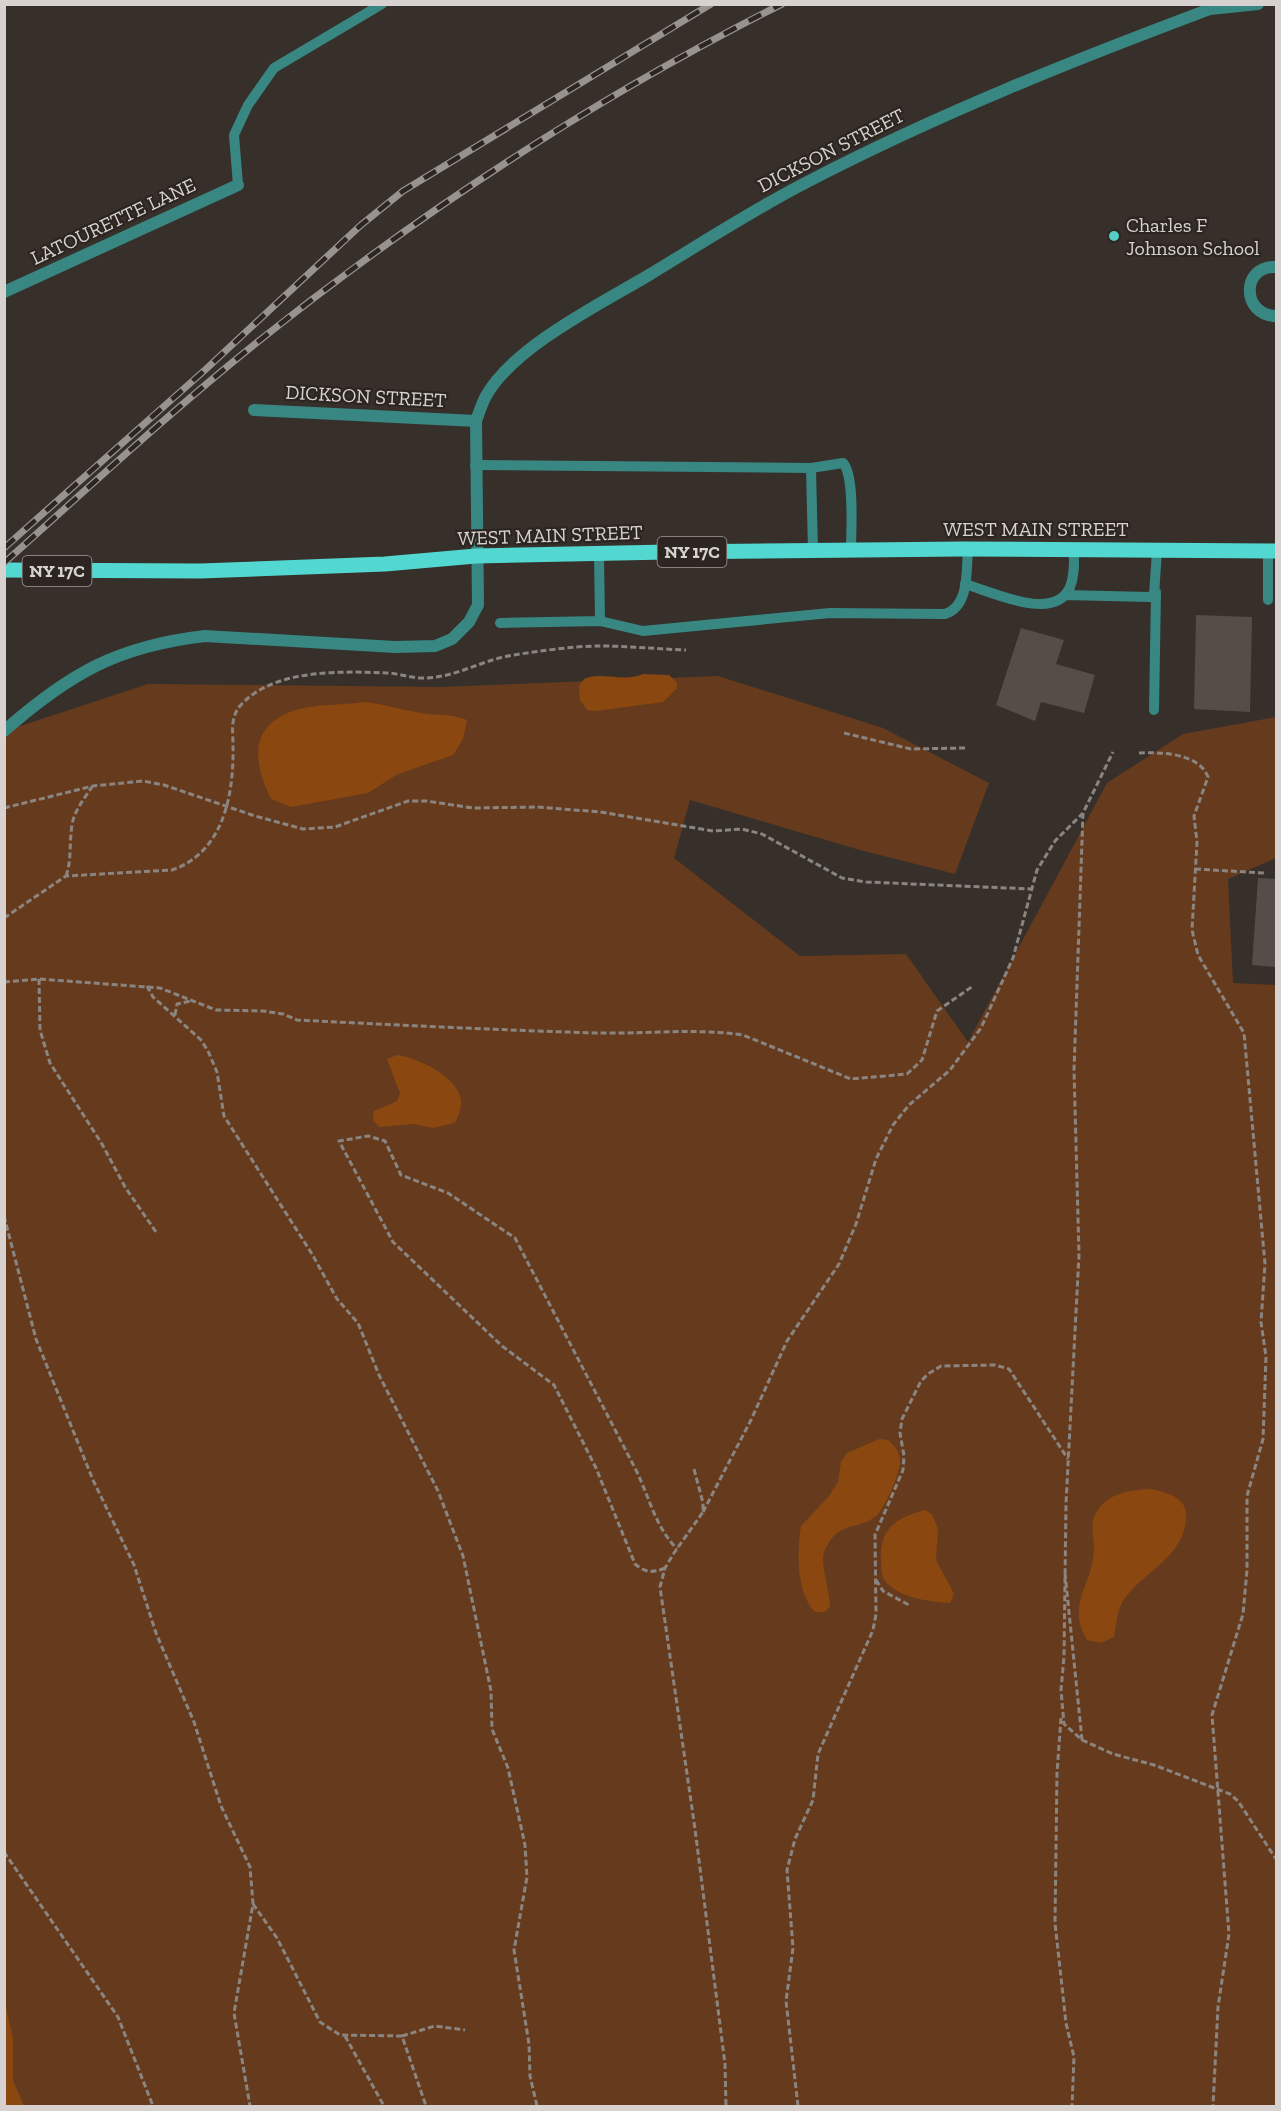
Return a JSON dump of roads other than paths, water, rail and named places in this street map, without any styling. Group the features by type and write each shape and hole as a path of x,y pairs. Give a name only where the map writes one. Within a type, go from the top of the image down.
{"main road":[{"name":"WEST MAIN STREET","path":"4,570 301,568 476,556 813,550 1272,551"}],"street":[{"name":"DICKSON STREET","path":"4,731 64,682 85,670 116,655 175,639 205,636 395,647 435,646 452,639 469,622 478,604 476,421 486,395 507,369 525,354 576,319 808,182 952,113 1210,9 1258,4"},
{"name":"LATOURETTE LANE","path":"4,292 238,185"},
{"path":"1276,267 1257,272 1249,286 1249,294 1255,309 1269,316 1276,316"},
{"name":"DICKSON STREET","path":"254,410 476,421"}],"lane":[{"path":"238,185 234,135 248,105 274,68 382,4"},
{"path":"475,465 811,468 843,463 847,468 851,550"},
{"path":"811,468 813,550"},
{"path":"500,623 600,621 643,631 830,613 945,614 957,607 963,595 968,549"},
{"path":"965,584 1037,605 1054,604 1065,595 1073,575 1074,550"},
{"path":"1154,710 1157,551"},
{"path":"1268,600 1272,551"},
{"path":"598,554 600,621"},
{"path":"1065,595 1149,597 1156,592"}],"railway":[{"path":"4,548 205,370 361,225 403,191 711,4"},
{"path":"4,563 223,370 380,249 576,118 712,40 782,4"}],"place":[{"name":"Charles F Johnson School","path":"1114,236"}]}
